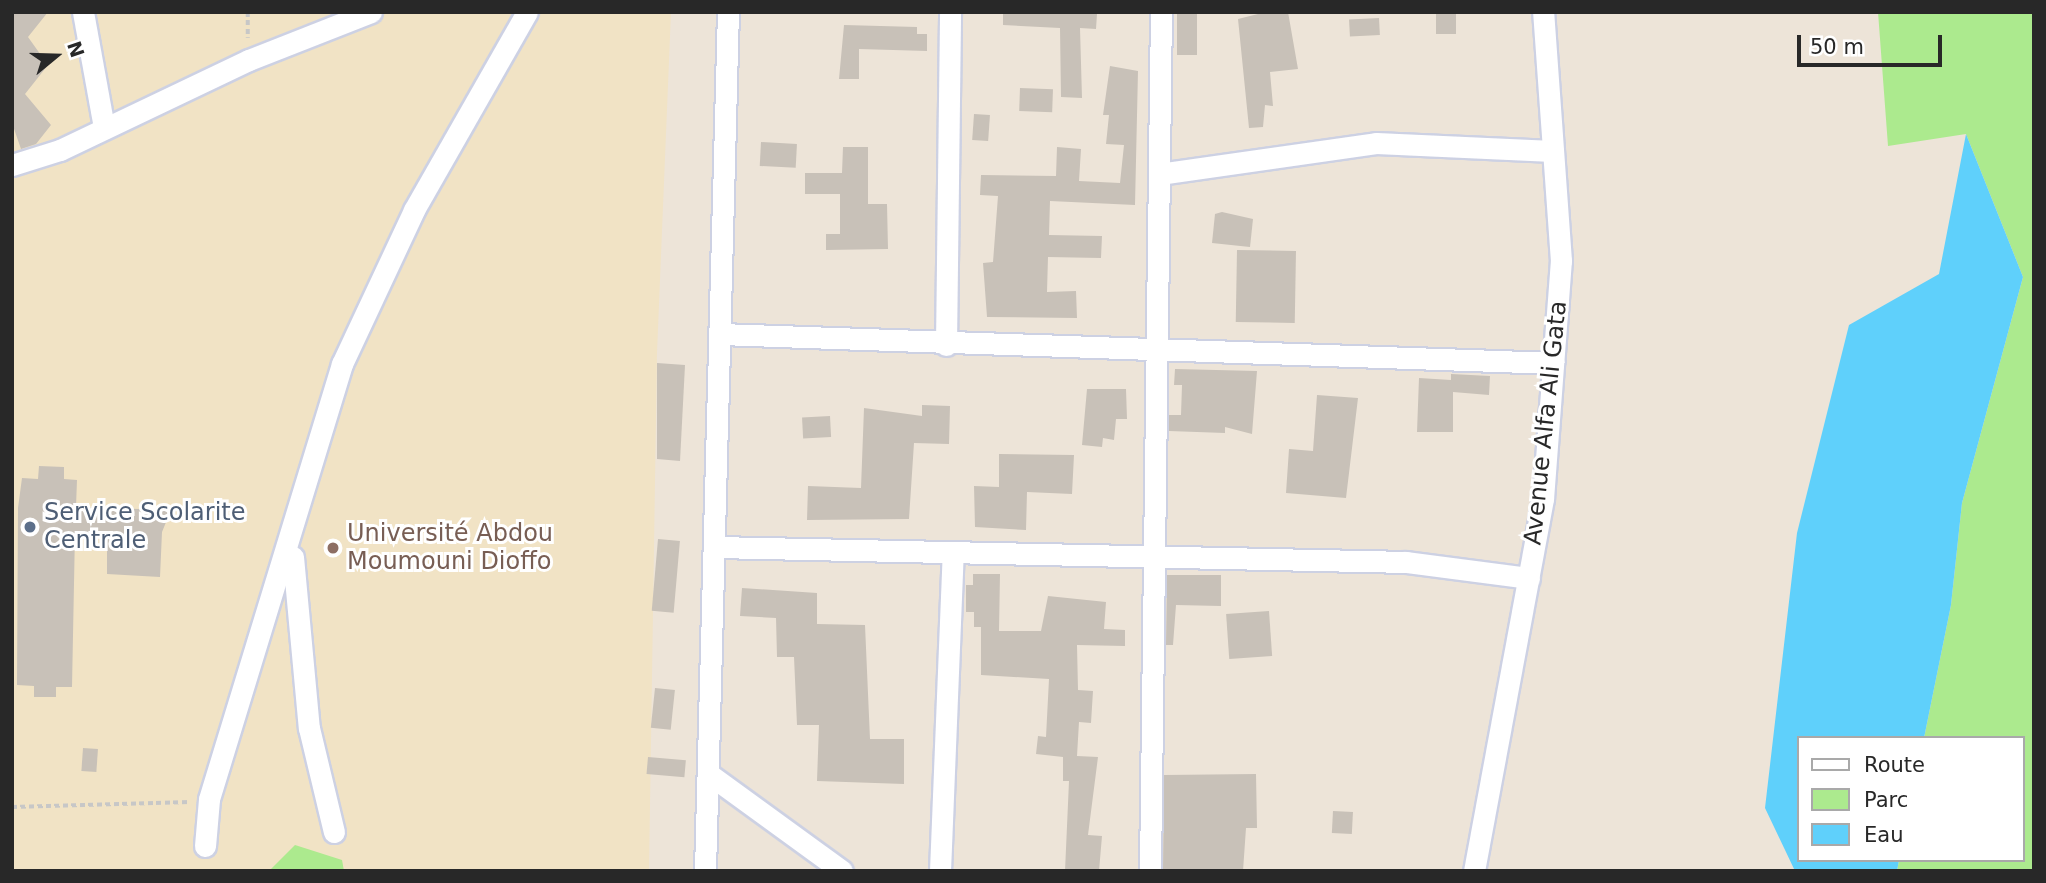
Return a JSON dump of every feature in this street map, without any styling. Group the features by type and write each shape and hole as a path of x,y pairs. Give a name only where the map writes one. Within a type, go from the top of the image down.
{"street":[{"path":"83,12 104,128"},
{"path":"12,165 104,128 249,60 371,12"},
{"path":"205,846 209,799 294,530 342,364 414,210 527,12"},
{"path":"705,871 710,775 728,12"},
{"path":"946,345 950,12"},
{"path":"1150,871 1161,12"},
{"name":"Avenue Alfa Ali Gata","path":"1474,871 1543,499 1561,261 1543,12"},
{"path":"1159,174 1394,142 1553,151"},
{"path":"720,334 946,345 1553,363"},
{"path":"294,530 292,594 309,728 334,832"},
{"path":"715,547 1406,562 1529,578"},
{"path":"940,871 953,552"},
{"path":"710,775 842,871"}],"path":[{"path":"247,12 249,60"},
{"path":"12,807 209,799"}],"shaded area":[{"name":"Université Abdou Moumouni Dioffo","path":"12,12 671,12 657,353 649,871 12,871"}],"green space":[{"path":"1878,12 2034,12 2034,871 1897,871 1899,862 2025,862 2025,736 1924,736 1951,605 1962,503 2023,277 1966,134 1888,146"},
{"path":"295,845 342,860 344,871 269,871"}],"water":[{"path":"1966,134 2023,277 1962,503 1951,605 1924,736 1798,736 1798,862 1899,862 1897,871 1795,871 1765,808 1797,533 1849,325 1939,274"}],"building":[{"path":"12,12 48,12 28,37 48,65 25,94 51,125 36,144 21,149 12,123"},
{"path":"1003,12 1097,14 1096,29 1080,28 1082,98 1061,97 1060,28 1003,25"},
{"path":"1177,12 1197,12 1197,55 1177,55"},
{"path":"1266,12 1288,12 1298,69 1270,72 1273,106 1265,105 1263,127 1249,128 1238,19"},
{"path":"1436,12 1456,12 1456,34 1436,34"},
{"path":"1379,18 1380,35 1350,37 1349,20"},
{"path":"844,25 917,27 917,34 927,34 927,51 859,49 859,79 839,79"},
{"path":"1110,66 1138,71 1135,205 1050,201 1049,235 1102,236 1101,258 1048,257 1047,292 1076,291 1077,318 987,317 983,263 993,262 998,196 980,195 981,175 1056,176 1057,147 1081,149 1079,181 1120,183 1124,145 1106,144 1109,115 1103,115"},
{"path":"1020,88 1053,89 1052,112 1019,111"},
{"path":"974,114 990,115 988,141 972,140"},
{"path":"761,142 797,144 796,168 760,166"},
{"path":"843,147 868,147 868,204 887,204 888,249 826,250 826,234 840,234 840,194 805,194 805,173 842,173"},
{"path":"1222,212 1253,219 1250,247 1212,243 1215,214"},
{"path":"1237,250 1296,251 1295,323 1236,322"},
{"path":"657,363 685,365 680,461 657,459"},
{"path":"1175,369 1257,371 1252,434 1225,427 1225,433 1169,431 1169,415 1181,415 1182,385 1174,385"},
{"path":"1451,374 1490,376 1489,395 1453,392 1453,432 1417,432 1419,378 1451,380"},
{"path":"1087,389 1126,389 1127,419 1116,419 1114,440 1103,438 1102,447 1082,445"},
{"path":"1317,395 1358,398 1346,498 1286,493 1289,449 1313,451"},
{"path":"922,405 950,406 949,444 914,443 909,519 807,520 808,486 861,488 864,408 922,416"},
{"path":"830,416 831,437 803,438 802,417"},
{"path":"999,454 1074,455 1072,494 1027,492 1026,530 975,527 974,486 999,487"},
{"path":"39,466 64,467 64,479 77,480 76,507 171,510 162,532 160,577 107,574 107,536 75,532 72,687 56,687 56,697 34,697 34,686 17,685 18,508 22,478 38,479"},
{"path":"658,539 680,541 674,613 652,611"},
{"path":"973,574 1000,574 999,631 1041,631 1048,596 1106,602 1104,629 1125,630 1125,646 1077,645 1078,690 1093,691 1091,723 1079,722 1077,756 1098,757 1088,835 1102,836 1099,871 1065,871 1069,781 1063,781 1063,757 1036,754 1038,736 1046,737 1049,679 981,675 981,627 974,627 974,612 966,612 966,585 973,585"},
{"path":"1167,575 1221,575 1221,606 1176,605 1173,645 1166,645"},
{"path":"742,588 817,593 817,624 865,625 870,739 904,739 904,784 817,781 819,725 797,725 794,657 777,657 776,618 740,616"},
{"path":"1269,611 1272,656 1229,659 1226,614"},
{"path":"655,688 675,690 671,730 651,728"},
{"path":"83,748 98,749 96,772 81,771"},
{"path":"648,757 686,760 684,777 647,774"},
{"path":"1256,774 1257,828 1246,828 1243,871 1163,870 1164,775"},
{"path":"1333,811 1353,812 1352,834 1332,833"}],"place":[{"name":"Service Scolarite Centrale","path":"30,527"},
{"name":"Université Abdou Moumouni Dioffo","path":"333,548"}]}
